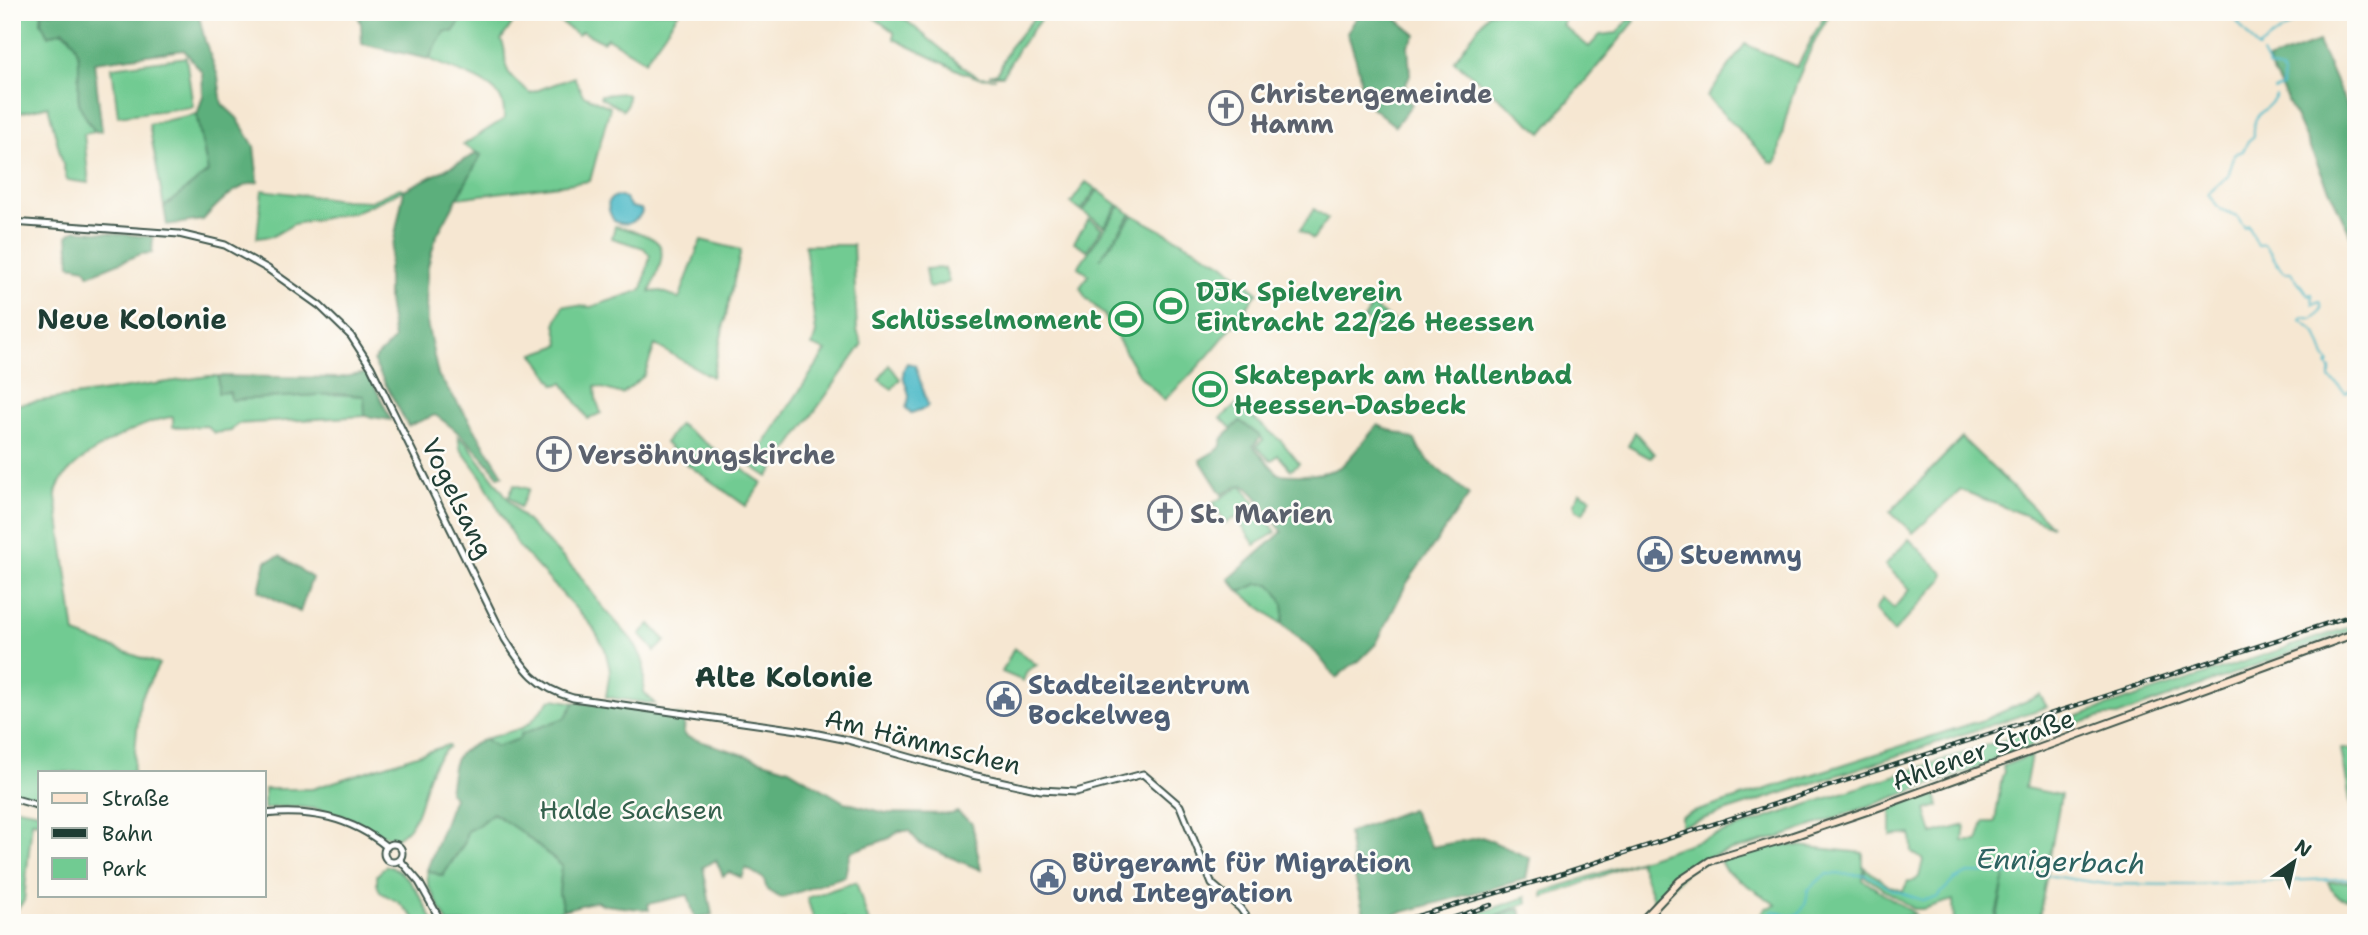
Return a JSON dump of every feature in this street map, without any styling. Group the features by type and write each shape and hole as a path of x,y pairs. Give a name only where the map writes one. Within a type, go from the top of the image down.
{"main road":[{"name":"Ahlener Straße","path":"1640,923 1680,881 1710,861 1885,805 2356,633"}],"street":[{"name":"Vogelsang","path":"12,222 180,234 218,243 241,253 293,285 320,306 351,336 382,388 505,639 519,662 532,676"},
{"name":"Am Hämmschen","path":"532,676 548,689 573,698 798,730 1041,790 1066,793 1082,791 1143,774 1180,806 1212,884 1240,908 1251,923"},
{"path":"12,798 38,805"},
{"path":"266,814 295,812 328,816 362,830 387,847"},
{"path":"387,847 400,847 400,860"},
{"path":"387,847 387,860 400,860"},
{"path":"400,860 419,882 442,923"}],"green space":[{"path":"12,12 42,12 41,22 61,31 74,42 80,67 79,102 95,132 84,134 89,183 67,180 48,106 15,114 12,108"},
{"path":"42,12 198,12 218,76 222,104 237,118 254,146 258,182 235,191 203,220 167,225 164,207 208,172 197,115 203,95 202,72 184,50 94,62 102,131 95,132 80,105 76,47 64,30 48,36 41,22"},
{"path":"357,12 467,12 453,32 446,31 429,59 362,44"},
{"path":"467,12 520,12 501,40 509,73 530,93 574,77 583,95 610,107 590,181 457,198 481,155 463,145 504,119 500,97 487,85 429,59 446,31 453,31"},
{"path":"546,12 679,12 645,61 607,38 603,42 582,31 578,35"},
{"path":"866,12 896,12 967,70 979,77 996,78 976,77 964,73 894,39 894,32"},
{"path":"1039,12 1046,12 1018,49 1003,75 989,75 997,73 1009,48"},
{"path":"1361,12 1388,12 1416,35 1408,45 1410,75 1401,96 1412,104 1395,126 1358,96 1359,74 1347,32"},
{"path":"1489,12 1569,12 1562,25 1589,47 1600,35 1617,33 1631,17 1635,21 1542,133 1454,61"},
{"path":"1826,12 1831,12 1812,47 1790,101 1778,159 1775,163 1770,162 1707,97 1745,44 1797,67"},
{"path":"2318,42 2356,126 2356,247 2267,61"},
{"path":"186,57 193,107 118,116 112,67"},
{"path":"624,93 628,96 623,110 600,97 601,95"},
{"path":"196,114 208,172 164,207 149,124"},
{"path":"478,153 481,155 436,237 428,266 427,323 438,375 503,475 499,477 470,443 435,415 408,426 373,361 394,340 388,301 388,270 404,190"},
{"path":"1086,182 1096,189 1081,211 1071,203"},
{"path":"400,188 404,190 355,212 294,224 273,236 257,238 262,190 371,201"},
{"path":"1098,190 1118,205 1104,226 1083,212"},
{"name":"DJK Spielverein Eintracht 22/26 Heessen","path":"1120,206 1131,214 1100,259 1133,215 1222,263 1258,292 1214,349 1164,400 1138,374 1104,315 1085,297 1080,287 1089,275 1078,267"},
{"path":"1314,209 1328,219 1313,239 1300,230"},
{"path":"1089,219 1102,228 1087,250 1074,242"},
{"path":"615,226 645,235 660,245 661,262 650,292 661,291 679,299 701,240 741,250 712,377 655,345 644,376 622,394 595,386 601,413 588,419 563,383 555,385 534,354 560,345 555,324 563,305 591,307 642,290 650,256 644,248 612,238"},
{"path":"76,230 153,237 152,253 141,254 89,275 85,268 70,265 68,235"},
{"path":"805,245 853,245 857,330 862,345 768,477 750,465 826,351 812,346 816,333"},
{"path":"945,268 949,282 928,287 925,269"},
{"path":"1372,306 1395,322 1387,334 1364,319"},
{"path":"889,365 900,379 892,389 879,380"},
{"path":"366,373 370,376 391,420 365,416 364,396 337,394 231,400 230,392 218,393 218,376 338,378"},
{"path":"209,376 218,376 218,392 230,392 231,400 337,394 365,396 365,416 237,424 231,431 214,433 207,426 173,427 173,417 160,420 122,435 84,458 69,471 59,484 56,497 75,634 159,664 140,700 133,771 38,771 38,799 12,792 12,405"},
{"name":"Skatepark am Hallenbad Heessen-Dasbeck","path":"1216,376 1223,385 1205,401 1198,393"},
{"path":"1237,404 1282,442 1299,463 1291,470 1278,455 1271,461 1256,446 1263,440 1261,437 1240,421 1232,429 1221,418"},
{"path":"1240,421 1261,437 1253,446 1278,474 1318,474 1340,467 1378,425 1415,440 1424,456 1469,495 1407,583 1376,644 1336,678 1316,653 1282,624 1282,602 1270,584 1257,584 1240,592 1229,579 1282,532 1246,487 1237,486 1222,495 1200,460 1220,448 1223,438"},
{"path":"679,424 762,483 746,506 684,462 665,443"},
{"path":"1635,432 1654,454 1650,458 1628,446"},
{"path":"458,436 468,445 518,512 578,573 601,605 632,640 644,665 644,692 655,704 606,697 610,670 605,649 592,626 518,546 482,478 460,448"},
{"path":"1962,438 2052,526 1961,490 1913,533 1890,512"},
{"path":"514,485 529,489 520,508 509,496"},
{"path":"1242,485 1276,532 1255,545 1236,517 1226,523 1213,503"},
{"path":"1580,492 1591,498 1583,513 1576,509 1574,503"},
{"path":"1909,539 1944,574 1942,580 1894,632 1875,610 1883,598 1894,608 1910,589 1885,565"},
{"path":"280,556 312,578 300,612 259,591 266,561"},
{"path":"1257,584 1270,584 1278,593 1284,607 1282,624 1240,592"},
{"path":"650,624 666,641 655,651 640,634"},
{"path":"2356,625 2356,629 2117,716 2105,716 2069,726 2062,721"},
{"path":"1014,648 1037,665 1027,671 1023,681 1002,672"},
{"path":"2040,695 2047,707 1681,826 1681,817 1691,813 1986,719"},
{"path":"550,700 575,703 565,718 521,734 520,739 496,747 485,739 522,728 531,722"},
{"name":"Halde Sachsen","path":"575,702 685,716 684,733 687,737 789,769 844,802 886,813 957,812 972,823 981,870 921,845 909,831 899,831 890,838 850,852 845,876 781,898 767,890 764,879 746,868 742,878 729,872 723,876 716,860 703,867 712,915 695,918 688,895 648,904 649,910 605,905 596,901 563,910 559,893 562,866 524,834 493,813 467,831 465,842 442,876 427,870 454,797 449,792 456,758 465,749 485,739 496,747 519,739 521,734 565,718"},
{"path":"2057,722 2057,726 2025,751 1784,836 1714,855 1686,872 1655,904 1639,861 1543,897 1543,892"},
{"path":"448,745 449,747 431,769 415,817 398,837 382,834 357,821 323,810 300,807 266,809 266,789 312,789"},
{"path":"2341,749 2356,749 2356,813 2352,812"},
{"path":"2031,755 2025,788 2061,795 2038,923 1996,923 2005,876 1994,923 1954,923 1953,900 1914,909 1865,877 1865,868 1889,886 1903,891 1908,881 1919,877 1923,860 1912,852 1911,834 1891,836 1891,806 1935,790 1939,806 1926,810 1933,834 1965,825 1963,841 1978,841 1984,822 1995,822 2003,766"},
{"path":"12,807 38,812 38,822 32,821 24,901 12,915"},
{"path":"1411,809 1432,847 1482,837 1530,858 1526,879 1366,922 1353,869 1348,833"},
{"path":"493,813 524,834 562,866 559,893 563,910 529,923 448,923 428,885 427,870 443,876 465,842 467,830 477,826"},
{"path":"1781,844 1863,853 1863,880 1915,914 1898,918 1899,923 1754,923 1766,908 1776,905 1725,870 1720,861"},
{"path":"386,866 402,873 408,880 434,923 420,923 398,902 380,892 377,875"},
{"path":"2356,881 2356,899 2338,896 2328,882"},
{"path":"856,882 869,923 844,923 843,919 833,923 815,923 807,898"},
{"path":"1526,897 1527,903 1476,923 1451,923"},
{"path":"1520,909 1523,923 1483,923 1510,911"}],"water":[{"path":"616,196 625,198 631,207 641,209 637,219 627,224 614,221 608,203"},
{"path":"907,363 915,365 928,405 911,413 906,408 909,397 903,376"}],"waterway":[{"path":"2259,49 2302,17"},
{"path":"2235,19 2258,48"},
{"path":"2262,54 2269,67 2281,70 2283,74 2282,87 2274,90"},
{"path":"2276,96 2254,122 2253,137 2243,151 2235,154 2228,176 2208,194 2220,209 2237,216 2245,228 2248,225 2258,246 2266,246 2284,272 2291,272 2308,295 2312,294 2313,304 2320,301 2321,309 2316,316 2312,319 2300,319 2316,333 2329,362 2327,366 2330,369 2330,378 2346,393 2356,385"},
{"name":"Ennigerbach","path":"1765,923 1767,915 1774,911 1789,916 1799,914 1806,902 1808,890 1826,874 1867,875 1893,890 1922,900 1936,898 1954,880 1968,873 2038,874 2106,884 2190,885 2356,878"}],"railway":[{"path":"1393,923 1548,878 2356,614"},
{"path":"1438,923 1491,905"}],"place":[{"name":"Christengemeinde Hamm","path":"1226,108"},
{"name":"DJK Spielverein Eintracht 22/26 Heessen","path":"1171,306"},
{"name":"Schlüsselmoment","path":"1126,319"},
{"name":"Skatepark am Hallenbad Heessen-Dasbeck","path":"1210,389"},
{"name":"Versöhnungskirche","path":"554,454"},
{"name":"St. Marien","path":"1165,513"},
{"name":"Stuemmy","path":"1655,554"},
{"name":"Stadteilzentrum Bockelweg","path":"1004,699"},
{"name":"Bürgeramt für Migration und Integration","path":"1048,877"}],"district":[{"name":"Neue Kolonie","path":"132,319"},
{"name":"Alte Kolonie","path":"784,677"}]}
